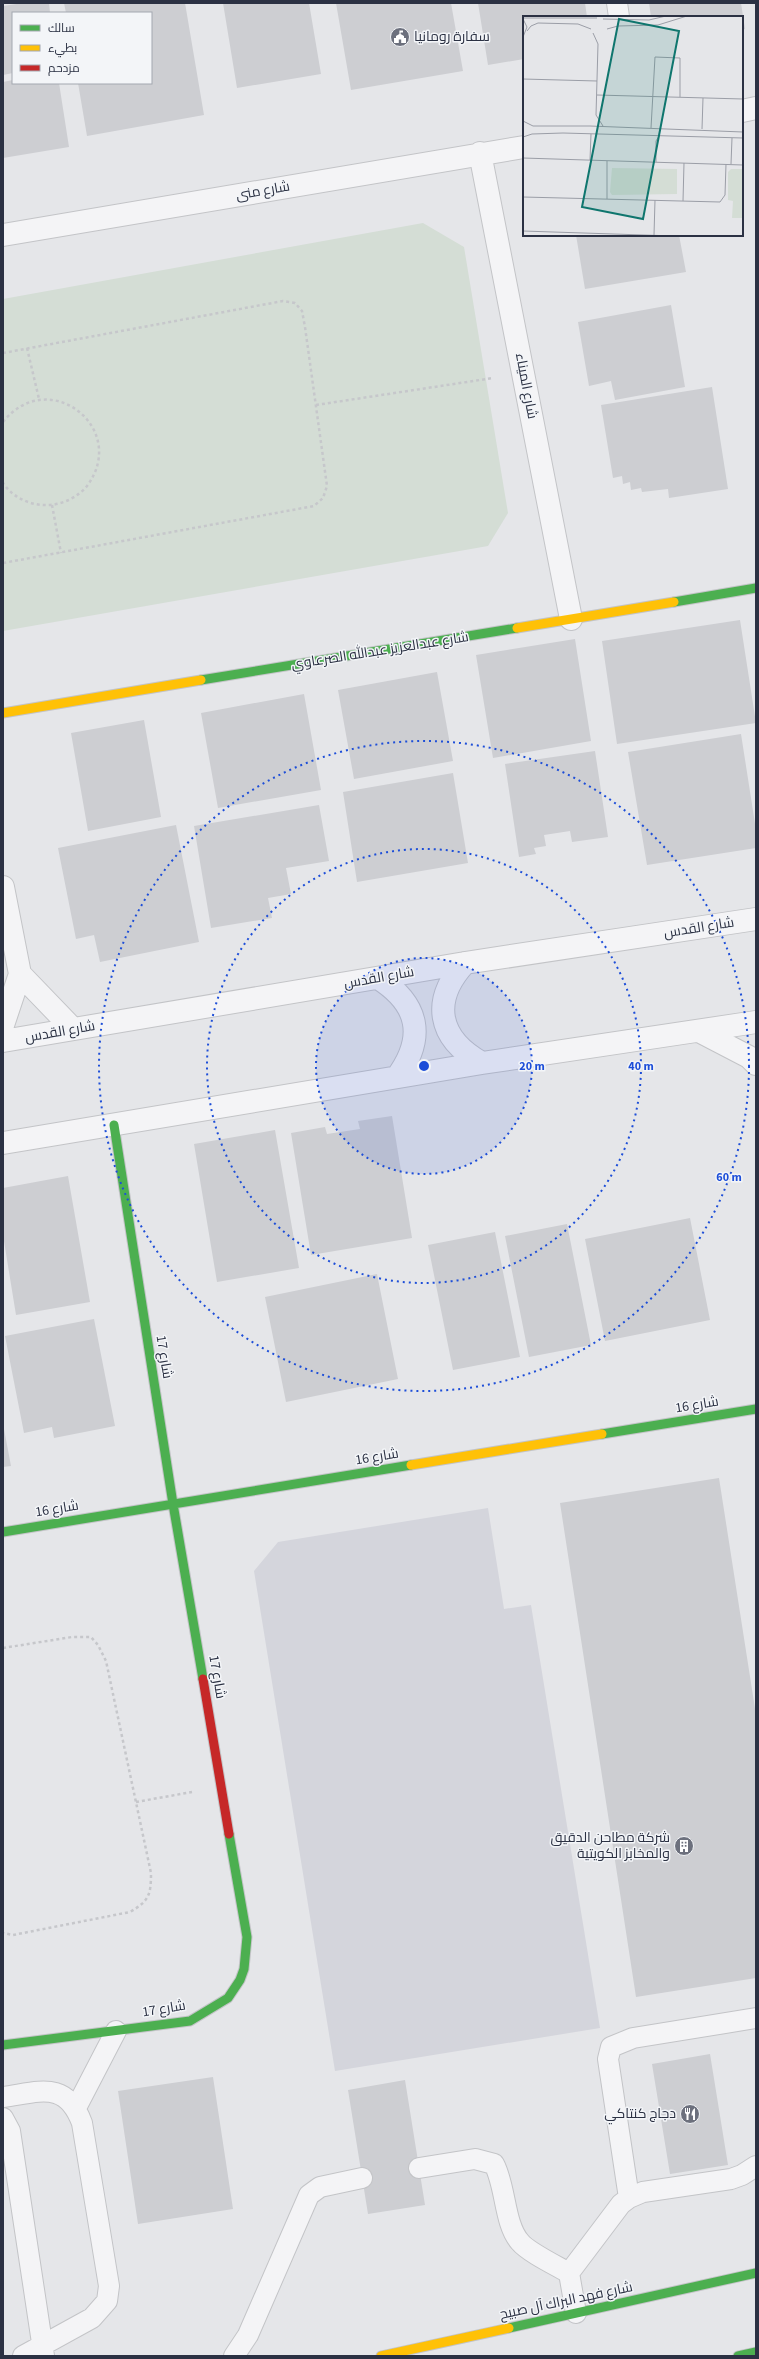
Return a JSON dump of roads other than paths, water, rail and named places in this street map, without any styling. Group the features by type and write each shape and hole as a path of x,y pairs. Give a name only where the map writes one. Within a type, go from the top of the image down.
{"street":[{"path":"743,111 756,108"},
{"name":"شارع منى","path":"3,235 523,147"},
{"name":"شارع الميناء","path":"480,154 571,619"},
{"name":"شارع عبدالعزيز عبدالله الصرعاوي","path":"3,713 756,588"},
{"path":"3,887 20,974 3,1025"},
{"name":"شارع القدس","path":"3,1041 466,963 756,919"},
{"path":"466,963 452,978 444,997 444,1017 451,1037 464,1053 482,1063"},
{"path":"20,974 73,1029"},
{"path":"378,978 395,989 407,1004 414,1022 415,1041 409,1060 398,1076"},
{"path":"3,1143 398,1076 756,1022"},
{"path":"699,1031 749,1057 756,1064"},
{"name":"شارع 17","path":"3,2045 190,2021 213,2010 235,1992 246,1965 247,1938 173,1504 114,1125"},
{"name":"شارع 16","path":"3,1532 756,1409"},
{"name":"شارع فهد البراك آل صبيح","path":"382,2356 756,2273"},
{"path":"738,2356 756,2352"}],"lane":[{"path":"617,3 619,16"},
{"path":"629,2198 608,2059 611,2047 633,2038 756,2018"},
{"path":"76,2108 116,2031"},
{"path":"3,2097 44,2091 60,2093 76,2108 82,2123 109,2295 103,2307 92,2318 44,2351 22,2356"},
{"path":"3,2118 10,2131 44,2351"},
{"path":"419,2168 475,2159 494,2164 500,2174 511,2223 520,2242 570,2273"},
{"path":"576,2314 570,2273 621,2204 629,2198 643,2192 731,2179 742,2175 756,2166"},
{"path":"234,2356 248,2335 309,2195 320,2187 362,2178"}],"place":[{"name":"سفارة رومانيا","path":"400,37"},
{"name":"شركة مطاحن الدقيق والمخابز الكويتية","path":"684,1846"},
{"name":"دجاج كنتاكي","path":"690,2114"}]}
